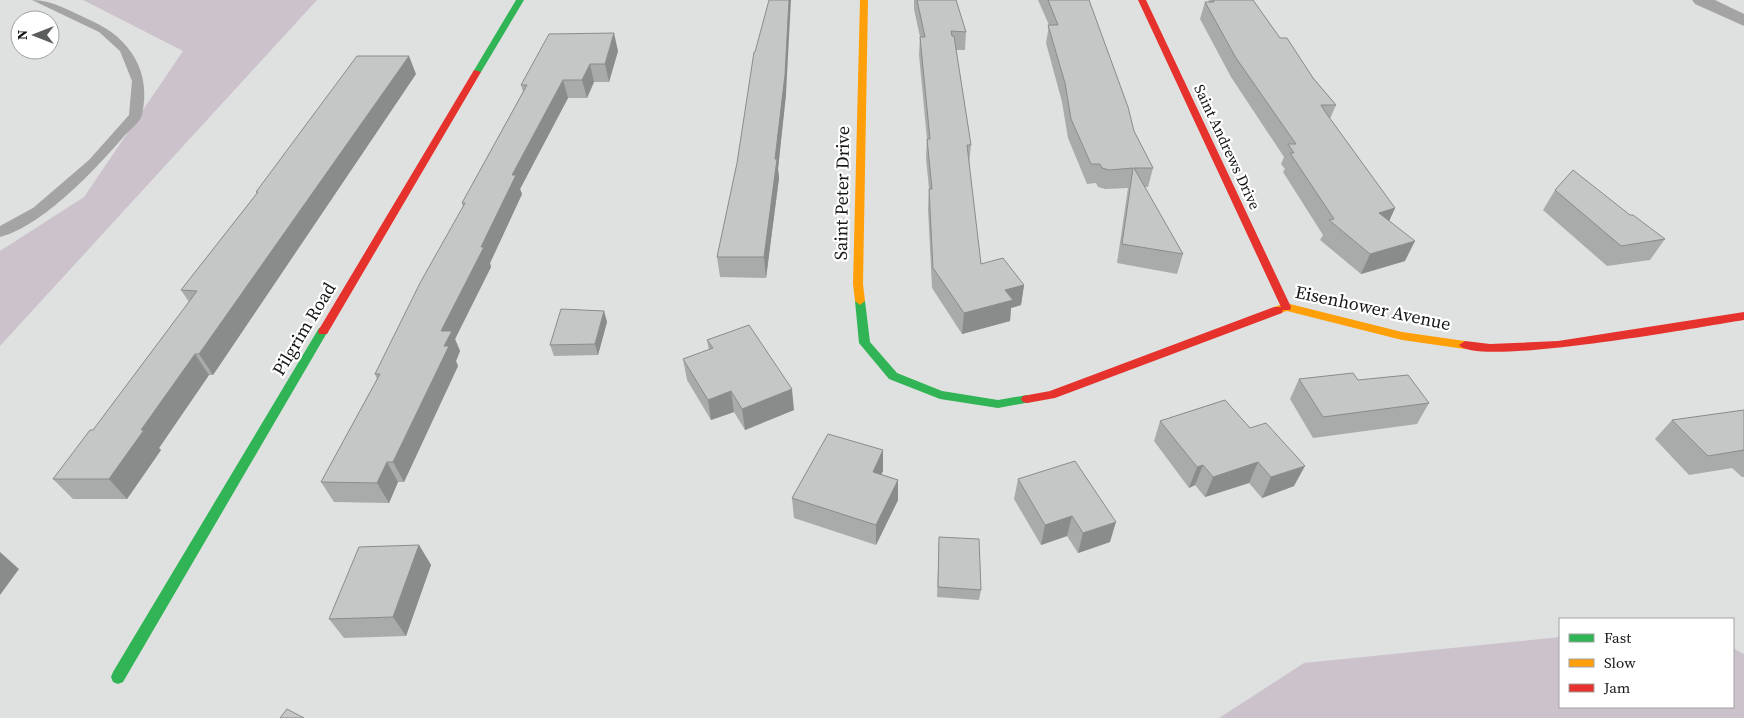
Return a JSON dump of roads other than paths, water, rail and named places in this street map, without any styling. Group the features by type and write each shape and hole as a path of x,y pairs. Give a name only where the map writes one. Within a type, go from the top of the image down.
{"street":[{"name":"Pilgrim Road","path":"118,677 520,0"},
{"name":"Saint Peter Drive","path":"864,0 858,284 865,343 893,376"},
{"name":"Saint Andrews Drive","path":"1142,0 1286,307"},
{"path":"1701,0 1744,21"},
{"name":"Eisenhower Avenue","path":"893,376 940,395 998,404 1051,395 1286,307 1402,336 1490,348 1558,345 1744,316"}],"lane":[{"path":"0,232 45,205 94,163 135,116 138,81 125,49 103,30 38,0"}]}
